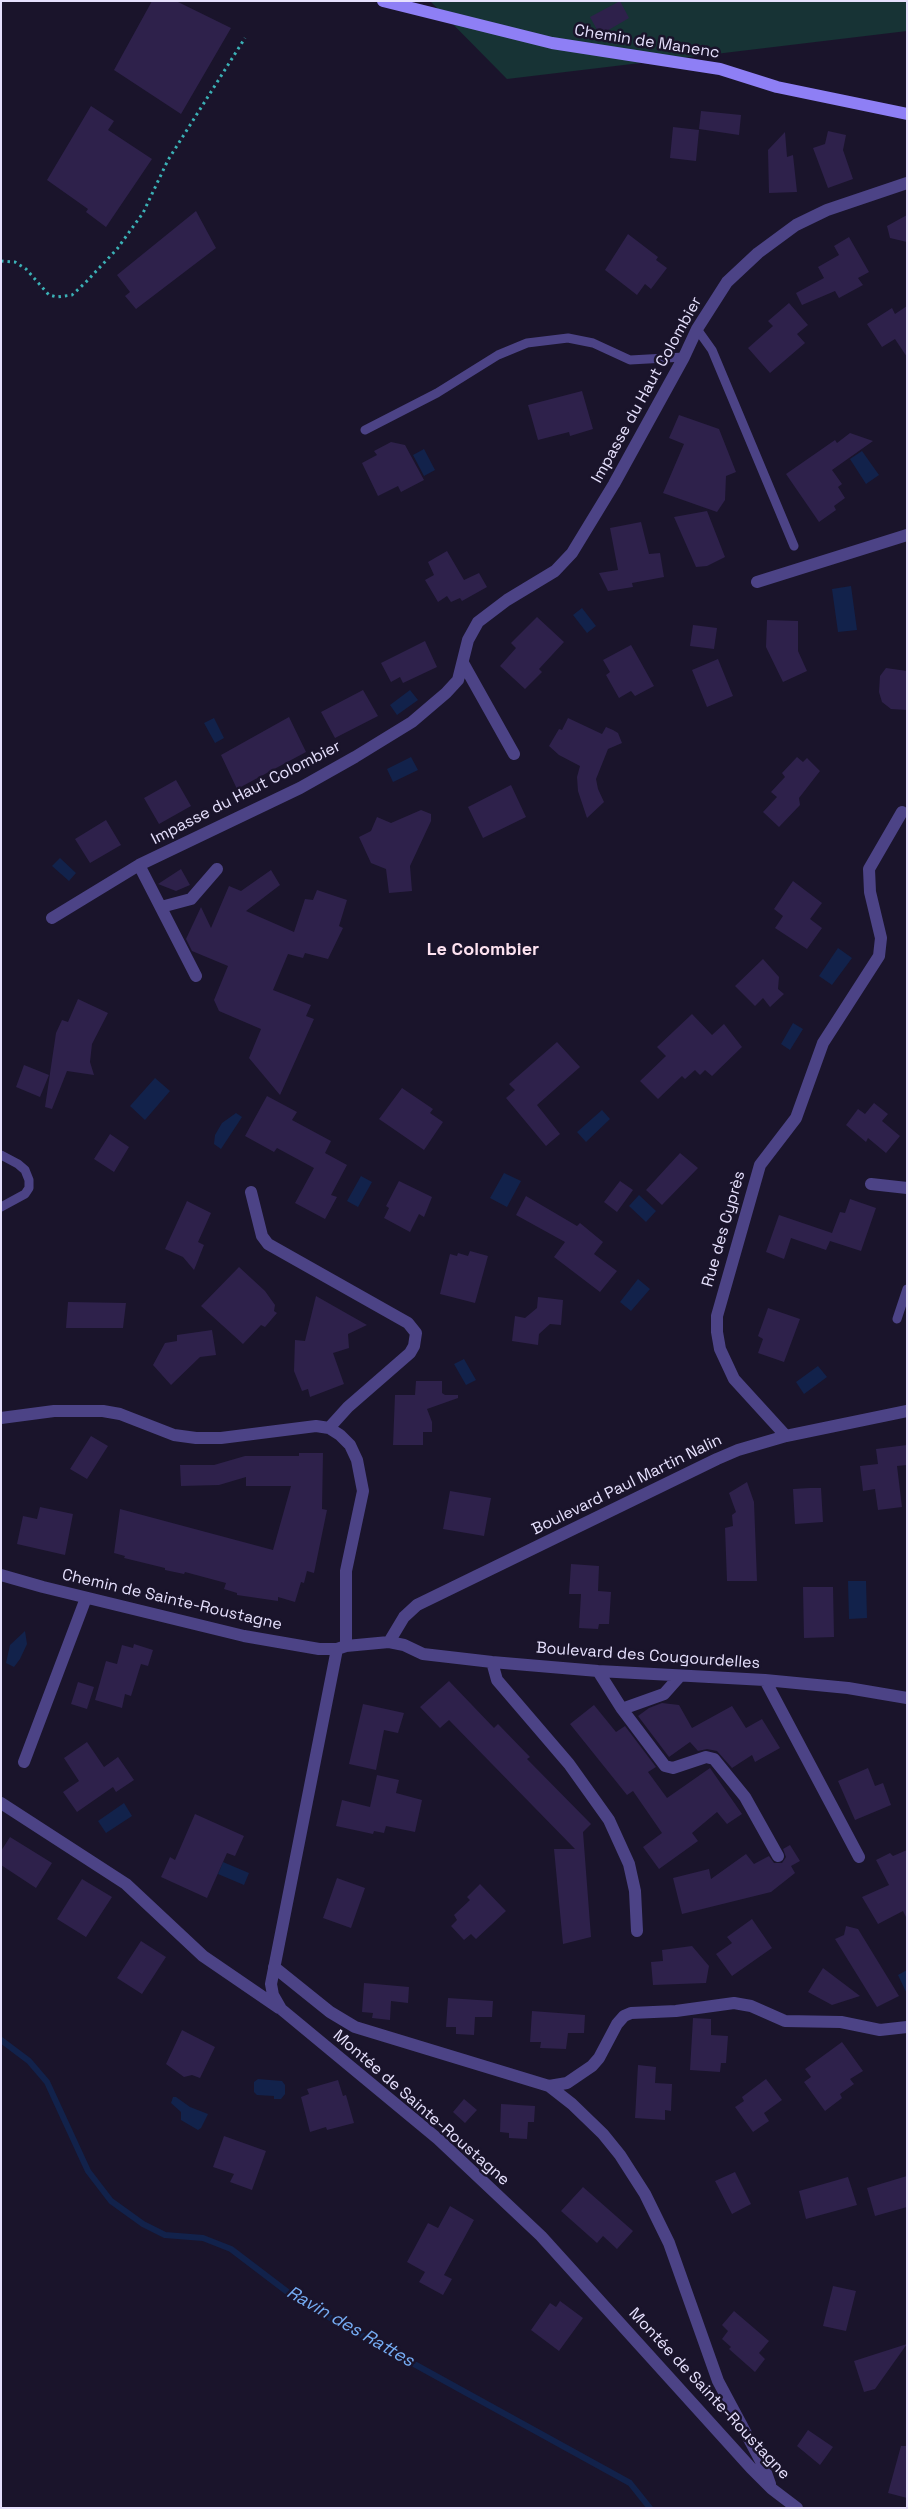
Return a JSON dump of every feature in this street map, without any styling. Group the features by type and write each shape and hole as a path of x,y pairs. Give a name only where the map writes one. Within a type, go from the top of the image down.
{"street":[{"name":"Chemin de Manenc","path":"383,1 552,44 720,70 777,87 907,114"},
{"name":"Impasse du Haut Colombier","path":"52,918 140,865 300,788 412,722 446,693 458,680 468,640 478,622 507,600 556,571 572,553 596,515 697,329 727,282 776,238 827,210 907,183"},
{"path":"757,582 907,535"},
{"path":"463,663 514,754"},
{"name":"Rue des Cyprès","path":"786,1436 745,1392 730,1372 720,1349 717,1316 760,1165 796,1118 823,1043 879,956 881,938 870,892 869,869 902,812"},
{"path":"140,865 196,976"},
{"path":"161,907 191,899 217,869"},
{"path":"871,1184 907,1188"},
{"path":"1,1418 54,1412 103,1411 120,1414 174,1435 196,1438 221,1438 316,1426 329,1428 348,1407 405,1358 414,1346 416,1333 408,1322 268,1244 262,1236 251,1192"},
{"name":"Boulevard Paul Martin Nalin","path":"390,1642 398,1626 410,1611 453,1586 717,1459 738,1450 786,1436 907,1411"},
{"name":"Montée de Sainte-Roustagne","path":"329,1428 350,1445 359,1466 363,1491 346,1571 341,1648 274,1967 272,1992 281,2009 438,2139 541,2236 772,2489 798,2508"},
{"name":"Chemin de Sainte-Roustagne","path":"1,1575 86,1598 244,1636 320,1649 390,1642"},
{"path":"24,1762 86,1598"},
{"name":"Boulevard des Cougourdelles","path":"390,1642 404,1645 423,1654 492,1662 598,1671 765,1680 848,1688 907,1698"},
{"path":"492,1662 497,1680 569,1764 609,1820 631,1872 635,1891 637,1931"},
{"path":"598,1671 622,1708 667,1768 706,1757 714,1759 745,1797 778,1856"},
{"path":"622,1708 664,1694 680,1676"},
{"path":"765,1680 859,1857"},
{"path":"1,1803 126,1884 203,1956 281,2009"},
{"path":"274,1967 330,2012 367,2032 549,2086 572,2104 603,2134 620,2154 645,2194 669,2243 714,2372 764,2468 772,2489"},
{"path":"549,2086 567,2082 592,2066 599,2058 616,2024 624,2016 631,2013 676,2011 734,2003 752,2006 785,2021 840,2022 880,2030 907,2027"}],"lane":[{"path":"697,329 712,350 794,546"},
{"path":"365,430 437,393 498,355 542,340 562,338 582,341 606,348 630,360 684,356"},
{"path":"1,1155 25,1170 29,1180 29,1188 25,1194 1,1207"},
{"path":"897,1318 907,1289"}],"path":[{"path":"1,260 15,262 26,269 49,295 57,297 72,295 117,249 143,213 168,160 245,38"}],"green space":[{"path":"430,1 907,1 907,31 507,79"}],"water":[{"path":"424,449 435,470 424,476 413,455"},
{"path":"862,451 879,475 866,484 850,459"},
{"path":"851,586 857,630 838,632 832,589"},
{"path":"582,608 596,626 587,633 573,615"},
{"path":"410,690 418,700 397,715 390,705"},
{"path":"214,718 224,738 215,743 204,723"},
{"path":"411,757 418,770 393,782 387,769"},
{"path":"60,858 76,873 69,881 52,866"},
{"path":"838,948 852,958 832,985 819,976"},
{"path":"793,1023 803,1029 790,1050 781,1044"},
{"path":"155,1078 170,1091 145,1120 130,1106"},
{"path":"602,1110 610,1119 586,1142 577,1132"},
{"path":"236,1113 242,1117 221,1149 214,1144 215,1135 222,1123"},
{"path":"504,1173 521,1181 507,1207 490,1198"},
{"path":"361,1176 372,1182 358,1207 347,1201"},
{"path":"639,1195 656,1211 646,1222 629,1206"},
{"path":"638,1279 650,1289 631,1311 620,1302"},
{"path":"464,1359 476,1380 466,1385 454,1364"},
{"path":"818,1366 827,1377 804,1394 796,1382"},
{"path":"848,1581 866,1581 867,1618 849,1619"},
{"path":"25,1631 27,1644 14,1667 6,1663 10,1645"},
{"path":"124,1803 132,1816 106,1833 98,1821"},
{"path":"223,1862 249,1873 244,1885 218,1874"},
{"path":"907,1970 907,1994 898,1975"},
{"path":"258,2079 282,2081 285,2085 285,2094 281,2099 274,2099 274,2096 257,2095 254,2092 254,2082"},
{"path":"173,2097 176,2097 190,2107 208,2114 201,2128 198,2130 181,2120 181,2112 171,2103"}],"building":[{"path":"152,1 176,1 231,28 181,114 114,70"},
{"path":"620,1 629,18 600,35 590,17"},
{"path":"91,106 114,121 108,130 152,159 106,227 86,212 88,209 47,180"},
{"path":"701,111 741,115 739,135 699,129"},
{"path":"673,127 699,130 696,161 670,158"},
{"path":"828,131 846,135 843,150 853,179 828,188 813,148 825,144"},
{"path":"785,132 787,157 793,155 797,192 769,193 768,150"},
{"path":"196,211 216,248 136,309 125,296 130,292 117,275"},
{"path":"907,215 907,242 890,238 887,226"},
{"path":"628,234 658,257 656,260 667,268 651,289 645,284 637,295 605,270"},
{"path":"849,237 869,272 858,278 863,285 839,298 835,291 802,305 796,293 824,278 818,267 839,255 834,246"},
{"path":"789,303 808,325 797,334 805,343 770,373 748,348 773,326 768,321"},
{"path":"907,306 907,357 895,339 882,347 867,324 892,308 895,314"},
{"path":"582,391 593,429 570,436 569,432 538,440 528,405"},
{"path":"679,415 719,429 736,472 726,476 725,500 717,512 663,493 684,444 669,438"},
{"path":"850,433 873,441 832,470 842,484 838,487 845,498 834,506 836,510 819,522 786,474 835,440 837,443"},
{"path":"391,442 405,445 424,480 401,492 398,486 378,496 362,463 377,455 374,451"},
{"path":"707,511 725,557 707,566 696,567 674,517"},
{"path":"641,522 649,554 660,553 664,577 632,583 633,587 608,591 599,573 618,570 610,528"},
{"path":"447,551 464,580 479,573 487,587 462,601 460,598 451,602 447,596 438,602 425,580 434,575 428,562"},
{"path":"537,617 564,642 539,669 542,672 525,689 500,666 516,648 511,643"},
{"path":"767,620 798,621 798,651 807,671 783,682 766,647"},
{"path":"693,625 717,628 714,649 690,646"},
{"path":"425,641 437,667 403,683 400,677 391,682 381,663"},
{"path":"631,645 654,686 635,696 631,691 619,698 606,675 610,672 603,660"},
{"path":"718,659 733,696 707,707 692,670"},
{"path":"886,668 907,671 907,710 891,709 882,702 879,692 880,676"},
{"path":"363,690 378,716 335,738 321,712"},
{"path":"289,717 306,752 237,789 221,755"},
{"path":"568,718 602,734 606,727 613,730 618,733 622,743 608,749 596,779 604,802 587,818 578,791 577,777 580,766 559,755 549,746 559,729 562,730"},
{"path":"797,757 803,762 807,758 820,771 799,798 800,805 779,827 763,812 777,797 771,792 785,777 782,773"},
{"path":"176,780 191,806 159,824 144,798"},
{"path":"511,785 526,817 483,838 468,807"},
{"path":"421,810 431,814 431,821 410,866 412,891 389,893 386,869 371,863 359,837 371,831 377,817 391,823"},
{"path":"106,820 121,845 90,863 75,839"},
{"path":"181,869 190,885 176,891 158,884"},
{"path":"271,870 280,885 246,911 294,932 305,899 313,900 317,890 347,900 339,926 343,928 328,959 305,953 303,958 288,954 273,990 311,1005 306,1016 314,1019 280,1095 249,1058 261,1029 219,1011 214,1000 228,966 192,951 186,939 201,907 211,928 229,886 241,891"},
{"path":"793,881 822,903 810,919 822,928 807,949 775,928 783,916 774,909"},
{"path":"763,959 779,977 778,989 784,994 770,1007 763,998 755,1006 735,986"},
{"path":"78,999 108,1013 92,1044 90,1062 94,1075 67,1071 52,1109 45,1107 56,1033 62,1020 68,1022"},
{"path":"692,1014 712,1035 724,1024 742,1047 712,1076 705,1070 700,1075 695,1070 685,1079 682,1076 658,1099 640,1081 666,1056 657,1047"},
{"path":"557,1042 580,1067 537,1105 560,1134 546,1146 506,1098 515,1090 509,1084"},
{"path":"24,1065 49,1075 40,1097 16,1087"},
{"path":"402,1088 433,1109 430,1113 443,1122 424,1150 379,1119"},
{"path":"267,1096 297,1112 292,1120 331,1141 325,1153 347,1165 331,1195 337,1197 325,1219 295,1203 314,1168 277,1148 274,1152 245,1136"},
{"path":"874,1103 888,1114 882,1121 900,1136 886,1153 868,1138 866,1142 846,1125 858,1109 865,1114"},
{"path":"110,1134 129,1147 114,1172 94,1159"},
{"path":"680,1153 698,1168 662,1205 646,1190"},
{"path":"399,1181 432,1197 424,1217 419,1214 410,1232 384,1218 389,1208 386,1206"},
{"path":"620,1181 633,1190 617,1212 604,1202"},
{"path":"526,1196 577,1226 580,1223 603,1242 594,1254 617,1271 600,1292 554,1257 565,1242 516,1215"},
{"path":"850,1199 876,1208 861,1251 830,1241 826,1250 791,1238 784,1259 766,1252 779,1215 832,1233 840,1212 845,1213"},
{"path":"187,1201 211,1213 198,1242 204,1245 194,1270 183,1257 165,1249"},
{"path":"470,1251 488,1256 475,1303 440,1294 450,1254 457,1256 458,1253 468,1256"},
{"path":"239,1267 265,1291 275,1305 274,1311 277,1313 265,1327 261,1325 243,1344 201,1306"},
{"path":"316,1296 367,1325 348,1334 349,1348 333,1353 344,1384 310,1397 308,1389 302,1391 294,1371 295,1340 305,1341"},
{"path":"538,1297 563,1300 561,1325 550,1324 539,1334 538,1345 512,1341 515,1316 525,1318 537,1308"},
{"path":"68,1302 126,1303 123,1328 66,1328"},
{"path":"768,1308 800,1319 784,1362 758,1353 763,1339 758,1336"},
{"path":"212,1330 216,1355 200,1357 171,1385 153,1365 165,1343 177,1341 177,1335"},
{"path":"416,1381 442,1381 442,1393 445,1395 458,1395 458,1398 427,1409 432,1422 432,1432 423,1432 423,1445 393,1445 395,1395 415,1395"},
{"path":"91,1436 108,1446 87,1479 70,1469"},
{"path":"907,1445 907,1465 897,1466 902,1507 878,1510 875,1489 863,1491 860,1466 878,1464 876,1449"},
{"path":"299,1453 323,1453 322,1509 327,1510 314,1573 307,1571 304,1583 301,1582 295,1602 278,1597 278,1601 237,1595 237,1593 224,1589 226,1583 185,1572 184,1574 165,1570 165,1568 124,1558 125,1556 114,1553 120,1509 273,1550 291,1486 246,1486 246,1477 219,1485 181,1486 180,1465 214,1465 245,1456 299,1456"},
{"path":"747,1482 754,1502 757,1581 727,1581 725,1528 733,1526 732,1515 736,1512 729,1493"},
{"path":"821,1488 823,1522 795,1524 793,1489"},
{"path":"450,1491 491,1498 484,1536 443,1529"},
{"path":"40,1507 73,1514 65,1555 17,1544 23,1516 37,1519"},
{"path":"571,1564 599,1566 598,1591 611,1592 609,1624 599,1624 598,1629 579,1628 581,1594 569,1594"},
{"path":"803,1587 833,1587 834,1637 804,1638"},
{"path":"134,1644 153,1650 148,1666 141,1664 131,1696 125,1694 122,1708 95,1700 106,1661 117,1664 122,1645 133,1648"},
{"path":"449,1681 494,1728 498,1724 530,1757 527,1759 591,1824 583,1832 591,1937 563,1944 554,1849 575,1849 449,1720 440,1728 420,1707"},
{"path":"78,1682 94,1687 87,1709 71,1704"},
{"path":"662,1703 679,1705 692,1728 732,1706 746,1728 762,1719 780,1748 755,1762 752,1755 732,1768 717,1751 707,1749 698,1751 690,1742 669,1757 638,1716 649,1708"},
{"path":"363,1704 404,1713 398,1733 384,1730 376,1770 349,1764"},
{"path":"594,1705 616,1732 625,1726 656,1767 648,1772 667,1798 710,1768 742,1814 727,1824 717,1812 692,1833 698,1841 659,1869 643,1847 662,1833 633,1791 627,1795 570,1724"},
{"path":"87,1742 104,1767 118,1757 134,1780 116,1792 113,1787 77,1812 63,1792 79,1781 64,1758"},
{"path":"868,1768 875,1786 883,1783 891,1805 855,1820 838,1781"},
{"path":"377,1775 399,1780 396,1793 422,1800 415,1832 386,1826 384,1833 374,1831 373,1834 336,1826 342,1800 370,1807"},
{"path":"195,1814 244,1836 235,1856 227,1853 207,1898 161,1877 170,1857 175,1860"},
{"path":"10,1837 52,1863 36,1888 1,1865 1,1851"},
{"path":"790,1845 800,1861 791,1866 795,1873 771,1892 682,1914 673,1878 709,1869 711,1879 746,1854 754,1864 769,1856 774,1863 782,1863 786,1857 783,1849"},
{"path":"907,1850 907,1919 903,1911 878,1924 862,1897 889,1885 876,1860 890,1853 893,1856"},
{"path":"337,1878 365,1888 351,1928 323,1918"},
{"path":"82,1879 112,1897 86,1937 57,1919"},
{"path":"480,1884 506,1911 476,1939 471,1934 464,1940 451,1926 457,1920 454,1915 470,1900 467,1897"},
{"path":"752,1919 772,1948 732,1976 716,1954 732,1943 727,1937"},
{"path":"846,1926 858,1929 899,1996 877,2007 835,1939 844,1935"},
{"path":"141,1941 166,1957 142,1994 117,1978"},
{"path":"692,1946 709,1966 706,1983 653,1985 651,1962 663,1961 662,1950"},
{"path":"823,1968 860,1996 832,2005 808,1992"},
{"path":"364,1983 409,1987 408,2003 391,2001 390,2020 372,2018 373,2013 362,2012"},
{"path":"448,1998 493,2001 492,2017 475,2017 474,2035 456,2034 456,2027 446,2027"},
{"path":"532,2011 585,2015 584,2033 568,2033 566,2049 540,2048 541,2042 530,2042"},
{"path":"693,2018 711,2019 711,2035 728,2036 726,2063 721,2063 720,2072 690,2070"},
{"path":"182,2030 215,2047 200,2078 192,2075 184,2077 166,2064"},
{"path":"842,2042 863,2071 850,2079 854,2084 840,2094 842,2098 825,2111 804,2082 811,2077 805,2069"},
{"path":"638,2065 656,2067 655,2083 672,2084 671,2111 665,2110 665,2120 635,2118"},
{"path":"766,2079 782,2100 764,2113 769,2121 753,2132 735,2107 744,2101 742,2097"},
{"path":"338,2080 343,2096 346,2095 354,2123 327,2130 326,2127 310,2132 301,2097 309,2094 307,2089"},
{"path":"464,2099 477,2110 465,2123 453,2112"},
{"path":"501,2104 535,2106 534,2122 528,2122 527,2139 509,2138 509,2133 500,2132"},
{"path":"224,2136 266,2151 252,2190 230,2182 234,2174 213,2167"},
{"path":"735,2172 751,2204 732,2214 715,2181"},
{"path":"907,2176 907,2207 875,2216 867,2188"},
{"path":"848,2177 857,2205 806,2219 799,2191"},
{"path":"583,2187 633,2231 617,2249 603,2236 597,2243 561,2211"},
{"path":"450,2206 474,2220 444,2275 452,2279 443,2295 419,2282 425,2272 407,2262 428,2223 438,2228"},
{"path":"833,2286 856,2291 846,2331 823,2326"},
{"path":"560,2301 583,2318 559,2351 531,2330 550,2303 556,2307"},
{"path":"734,2311 769,2341 759,2353 765,2359 755,2372 729,2349 731,2347 722,2339 728,2331 722,2325"},
{"path":"907,2344 875,2389 864,2392 854,2361"},
{"path":"808,2430 833,2447 820,2465 797,2446"},
{"path":"901,2446 907,2446 907,2498 888,2493"}],"waterway":[{"name":"Ravin des Rattes","path":"1,2040 29,2061 47,2082 88,2171 111,2201 143,2224 165,2235 203,2238 231,2249 298,2300 630,2483 650,2508"}],"district":[{"name":"Le Colombier","path":"483,950"}]}
